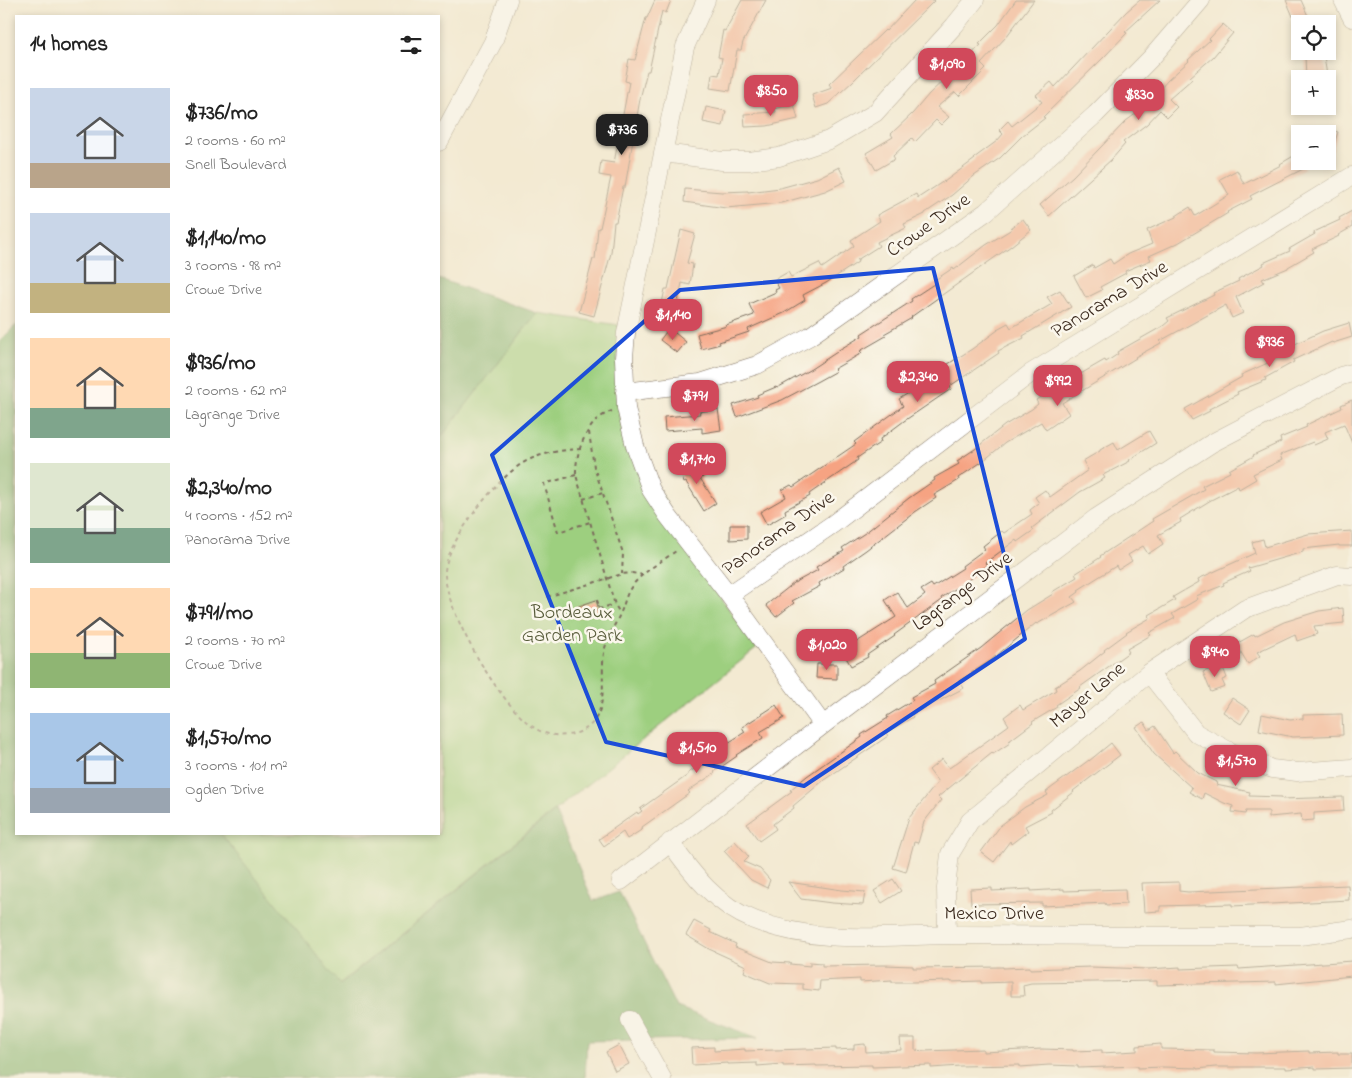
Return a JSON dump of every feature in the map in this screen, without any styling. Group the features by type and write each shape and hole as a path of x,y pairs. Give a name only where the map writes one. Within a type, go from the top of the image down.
{"street":[{"path":"440,140 493,42 508,0"},
{"path":"706,0 685,47 626,333 624,358 626,400 634,446 651,490 668,516 729,595 823,725"},
{"path":"664,153 722,160 749,161 779,157 829,140 875,113 954,26 975,0"},
{"name":"Crowe Drive","path":"626,400 700,383 757,365 810,336 986,212 1096,114 1152,57 1201,0"},
{"path":"1343,0 1352,18"},
{"name":"Panorama Drive","path":"729,595 833,524 1031,373 1352,176"},
{"name":"Lagrange Drive","path":"621,881 1096,518 1212,442 1341,376 1352,374"},
{"name":"Mayer Lane","path":"947,935 946,888 950,854 970,821 1149,674 1245,609 1337,575 1352,576"},
{"path":"1149,674 1196,733 1229,751 1272,769 1298,772 1352,768"},
{"name":"Mexico Drive","path":"670,842 687,867 727,906 753,920 790,932 849,938 947,935 1300,936 1352,929"},
{"path":"630,1020 662,1078"}],"path":[{"path":"620,613 614,604 576,475 577,462 588,430 597,420 626,400"},
{"path":"588,430 594,467 623,553 622,574"},
{"path":"581,449 543,454 524,462 506,475 482,502 456,541 449,554 445,568 445,579 460,625 490,676 511,705 527,722 546,734 565,735 577,733 588,727 595,719 603,699 602,671 605,647 629,591 644,576 688,542"},
{"path":"576,475 544,484 555,523 558,532 590,522"},
{"path":"583,499 603,493"},
{"path":"547,597 622,574 632,573 644,576"},
{"path":"597,600 600,609 614,604"}],"highlighted area":[{"path":"933,268 1025,639 804,786 606,742 492,455 680,290"}],"green space":[{"path":"440,279 537,313 440,439"},
{"name":"Bordeaux Garden Park","path":"537,313 619,325 616,390 622,427 721,598 757,648 339,984 222,835 440,835 440,439"},
{"path":"15,326 15,835 222,835 340,984 555,811 593,901 619,892 676,1007 758,1038 587,1041 585,1078 0,1078 0,341"}],"building":[{"path":"655,0 671,0 666,13 662,11 649,71 647,71 640,99 625,187 623,187 616,222 614,222 611,253 594,316 579,312 593,259 595,259 598,228 600,228 611,177 599,175 601,161 614,163 629,82 625,81 629,59 635,60 646,18"},
{"path":"742,0 766,0 743,42 741,50 737,50 730,91 710,88 712,74 719,75 722,58 718,57 723,30 725,31"},
{"path":"915,0 935,0 828,104 816,108 812,95 832,88 829,84 886,31"},
{"path":"1016,0 1034,0 1006,37 981,64 986,69 959,96 955,92 937,107 949,117 941,125 936,120 915,142 912,138 893,156 895,159 876,170 866,153 893,137 891,134 929,94 981,45 979,44 998,25"},
{"path":"1140,0 1160,0 1125,32 1127,33 1104,57 1043,117 1045,118 1022,136 1000,158 925,214 904,224 906,228 877,242 879,246 857,260 858,262 826,283 803,295 805,300 784,313 748,329 749,332 719,342 720,344 701,349 697,334 727,326 754,315 749,304 776,292 775,290 779,288 774,280 788,272 791,277 819,263 822,268 854,246 851,240 880,221 877,215 916,194 918,198 975,159 997,141 1003,134 999,130 1008,121 1012,126 1042,102 1036,95 1051,82 1055,87 1126,12"},
{"path":"1286,0 1301,0 1308,15 1292,15"},
{"path":"1223,24 1233,33 1213,57 1190,77 1192,79 1169,99 1177,107 1167,117 1160,110 1147,124 1123,142 1125,144 1112,159 1049,216 1040,205 1073,176 1126,121 1141,110 1168,80 1210,40"},
{"path":"1305,60 1325,60 1326,70 1306,70"},
{"path":"794,104 798,119 767,126 745,127 744,114 776,112 775,109"},
{"path":"706,107 726,111 723,126 703,122"},
{"path":"1291,158 1291,170 1301,170 1250,196 1252,199 1227,212 1178,243 1149,256 1151,260 1125,271 1126,273 1100,287 1102,290 1086,298 1074,276 1093,265 1094,268 1110,259 1113,264 1128,254 1152,244 1147,230 1176,217 1190,207 1195,216 1229,195 1220,179 1237,170 1244,184"},
{"path":"839,167 846,181 825,191 781,203 726,208 684,202 685,189 748,192 780,188 817,178"},
{"path":"1352,211 1352,227 1339,236 1312,249 1314,252 1288,268 1262,279 1264,282 1236,297 1243,313 1232,318 1226,305 1160,341 1161,343 1135,357 1062,403 1069,414 1046,430 1041,422 1005,443 958,478 959,480 934,495 936,498 843,566 844,568 819,583 820,586 792,601 794,603 776,617 766,605 794,583 818,570 816,567 844,551 842,548 935,480 934,478 959,464 957,461 981,445 1005,425 1032,409 1038,404 1036,400 1103,361 1105,360 1106,362 1118,354 1117,352 1163,326 1169,321 1167,318 1239,281 1238,279 1264,265 1263,263 1290,251 1289,249 1315,234 1314,232 1340,220 1339,218"},
{"path":"1023,219 1031,230 912,318 884,334 886,336 860,351 862,353 834,369 836,371 782,400 737,417 733,405 758,397 757,395 777,388 811,369 912,301 911,299 937,282 935,280 953,268 954,270 986,245 1012,229"},
{"path":"681,230 695,234 687,263 693,264 690,285 682,283 675,316 660,313 665,289 668,289"},
{"path":"1060,290 1071,307 1023,336 1024,338 998,351 999,353 950,386 951,389 880,439 881,442 857,458 858,460 809,494 810,496 785,510 786,514 767,525 760,512 786,497 782,490 791,485 793,487 856,444 854,442 903,406 899,399 923,384 921,381 972,349 997,329 1008,323 1011,328 1052,304 1047,297"},
{"path":"1349,323 1352,337 1332,342 1293,360 1294,362 1265,378 1266,380 1237,392 1238,394 1192,420 1185,409 1242,377 1241,375 1270,362 1268,360 1297,343 1323,331"},
{"path":"669,328 686,342 677,353 660,340"},
{"path":"1352,400 1352,443 1344,424 1325,432 1328,439 1314,445 1313,442 1280,455 1282,460 1253,474 1256,479 1239,489 1238,486 1211,500 1180,519 1181,522 1158,535 1163,544 1148,554 1143,546 1128,555 1132,561 1118,570 1116,566 1078,590 1079,592 1072,597 1076,602 1036,623 990,661 959,681 964,688 912,715 913,717 886,733 888,736 824,780 793,806 794,808 773,824 776,829 759,841 747,824 792,791 790,790 807,776 862,737 861,735 913,700 911,697 935,684 934,681 981,648 1027,610 1077,577 1075,574 1153,521 1152,519 1204,489 1202,486 1230,472 1229,470 1253,455 1281,442 1280,438 1307,427 1306,425 1342,408 1341,405"},
{"path":"718,409 721,430 702,433 702,428 665,431 664,417 700,414 699,412"},
{"path":"1149,431 1156,443 1130,461 1103,475 1105,478 1080,492 1032,528 1034,530 1017,542 1016,540 985,563 987,565 941,598 942,600 895,636 867,655 868,657 851,666 844,654 854,649 852,645 896,617 885,600 897,592 908,608 925,595 921,590 931,584 933,587 963,568 962,566 985,549 983,546 1002,531 1004,533 1032,514 1030,510 1039,503 1035,497 1045,490 1050,497 1088,470 1083,461 1114,442 1118,450"},
{"path":"698,462 703,477 700,478 716,503 704,511 686,482 684,483 679,468"},
{"path":"730,525 747,525 747,539 730,540"},
{"path":"1352,531 1352,546 1339,545 1303,549 1303,552 1248,568 1250,571 1223,583 1224,585 1196,596 1198,599 1172,614 1175,618 1149,633 1151,635 1127,649 1129,652 1056,705 1057,707 1032,722 1009,741 1010,743 992,753 938,797 941,800 924,822 918,843 914,842 906,872 893,868 909,818 938,782 929,770 942,759 949,768 952,766 1009,725 1004,717 1020,705 1023,710 1056,690 1055,687 1080,671 1126,632 1150,618 1149,615 1175,600 1173,597 1199,582 1198,579 1255,553 1252,542 1263,539 1265,547 1308,534"},
{"path":"596,600 599,610 576,618 573,608"},
{"path":"1343,608 1344,623 1314,626 1317,634 1297,641 1295,634 1257,652 1260,656 1248,664 1236,644 1254,634 1255,636 1284,622 1319,611"},
{"path":"817,664 837,664 837,679 816,678"},
{"path":"1222,665 1227,678 1222,680 1225,687 1211,692 1203,672"},
{"path":"1232,698 1250,710 1241,724 1223,712"},
{"path":"776,705 784,718 760,732 763,738 736,755 715,773 688,791 690,793 642,827 643,829 627,839 623,832 604,846 599,839 637,812 638,814 642,811 640,809 688,775 688,773 696,768 692,762 710,750 708,747 723,737 728,743 745,732 742,727"},
{"path":"1262,714 1290,720 1303,719 1303,715 1342,714 1343,735 1293,737 1259,730"},
{"path":"1144,722 1149,730 1155,726 1173,753 1175,751 1198,773 1218,783 1216,785 1250,792 1249,796 1282,797 1282,799 1343,797 1344,811 1314,813 1314,820 1302,821 1301,814 1269,817 1269,811 1246,811 1245,814 1232,812 1233,806 1204,793 1202,799 1189,792 1192,788 1154,754 1136,727"},
{"path":"1111,743 1120,755 1073,791 1051,810 1052,812 1025,826 1028,831 1011,844 1010,841 994,862 981,852 1001,825 1025,807 1048,795 1046,792"},
{"path":"735,841 749,857 744,862 760,869 770,880 767,888 751,880 724,851"},
{"path":"893,879 901,891 882,903 874,891"},
{"path":"788,882 865,892 863,905 801,899"},
{"path":"1179,882 1179,891 1188,892 1348,885 1349,900 1232,906 1232,904 1160,906 1160,911 1144,912 1142,883"},
{"path":"992,888 992,891 1125,889 1126,904 1042,906 1042,903 971,904 970,889"},
{"path":"694,921 711,930 710,932 736,944 735,947 772,962 810,966 810,962 822,963 822,966 884,965 913,966 913,968 1030,967 1030,969 1091,967 1148,969 1180,967 1180,969 1238,967 1239,969 1352,961 1352,976 1276,984 1276,982 1157,985 1157,981 1031,983 1023,985 1024,996 1011,996 1011,982 892,982 892,980 860,982 860,979 820,981 819,991 803,989 803,984 770,983 744,972 746,966 709,949 686,935"},
{"path":"900,1038 915,1038 915,1050 925,1051 983,1049 983,1052 1042,1049 1102,1050 1102,1053 1137,1051 1137,1046 1161,1044 1161,1049 1214,1050 1214,1052 1338,1052 1338,1054 1352,1054 1352,1068 1215,1067 1197,1069 1138,1068 1138,1066 1078,1068 1078,1066 1049,1065 1020,1067 1020,1065 931,1068 931,1065 872,1067 872,1065 783,1066 783,1064 757,1066 757,1063 692,1065 691,1048 714,1047 714,1051 836,1048 836,1050 854,1049 854,1045 865,1044 866,1052 901,1050"},
{"path":"619,1045 629,1064 615,1071 606,1052"}]}
